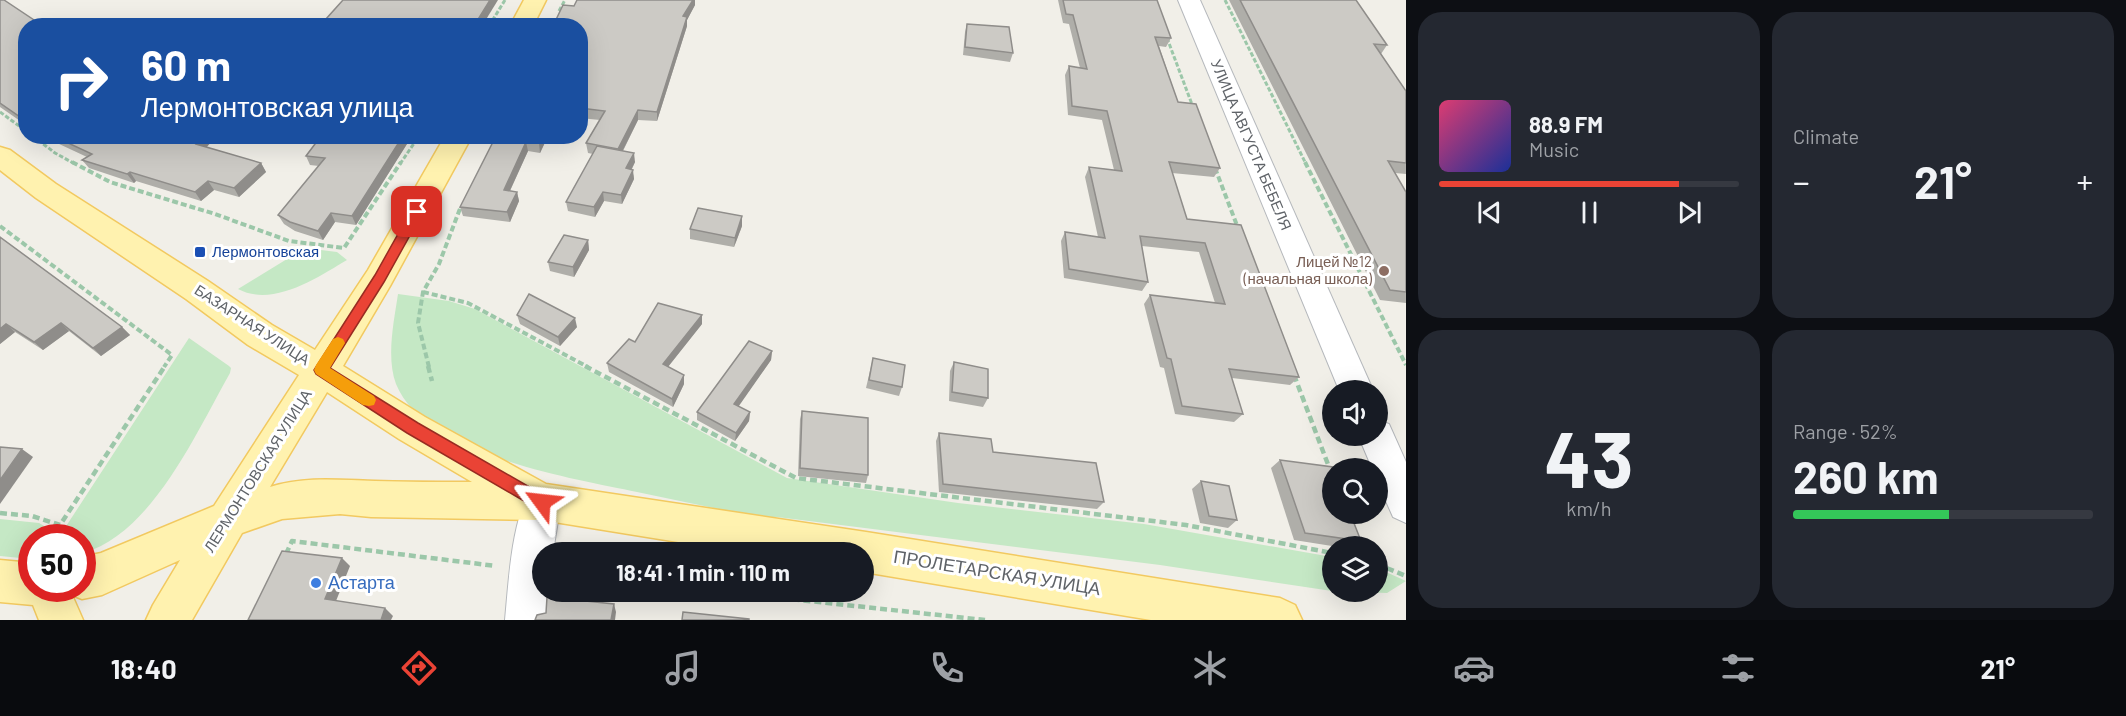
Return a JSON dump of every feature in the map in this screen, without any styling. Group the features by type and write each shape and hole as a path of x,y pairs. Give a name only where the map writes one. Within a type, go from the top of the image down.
{"main road":[{"path":"525,18 535,0"},
{"name":"ЛЕРМОНТОВСКАЯ УЛИЦА","path":"168,620 228,519 379,278 454,144"},
{"name":"БАЗАРНАЯ УЛИЦА","path":"0,156 46,191 197,290 260,335 321,370 412,428 542,502"},
{"name":"ПРОЛЕТАРСКАЯ УЛИЦА","path":"96,575 228,519 282,501 340,496 371,499 542,502 1280,620"},
{"path":"0,582 18,583"},
{"path":"53,602 61,620"}],"street":[{"name":"УЛИЦА АВГУСТА БЕБЕЛЯ","path":"1189,0 1352,380"},
{"path":"1381,446 1406,505"},
{"path":"525,620 530,570 542,502"}],"path":[{"path":"494,18 505,0"},
{"path":"1225,0 1406,365"},
{"path":"1166,33 1194,111"},
{"path":"0,112 18,125"},
{"path":"43,144 55,153 110,182 215,214 290,241 344,248 414,144"},
{"path":"1215,166 1240,232"},
{"path":"432,381 418,323 423,292 439,264 466,197"},
{"path":"0,226 172,354 60,525 32,516 0,513"},
{"path":"423,292 468,303 796,478 1186,525 1322,551"},
{"path":"1290,364 1326,458"},
{"path":"283,561 292,541 530,570"},
{"path":"1388,569 1406,576"},
{"path":"818,602 986,620"}],"green space":[{"path":"305,248 337,252 347,260 309,282 280,293 252,294 238,289"},
{"path":"398,294 449,301 475,309 787,478 958,503 1144,524 1322,555 1322,589 1160,565 777,517 761,518 539,470 467,446 436,429 412,408 396,384 393,373 391,351"},
{"path":"189,338 231,368 170,478 130,525 108,542 96,547 96,524 67,524"},
{"path":"0,519 41,524 18,524 18,558 0,556"},
{"path":"1388,573 1406,581 1388,592"}],"building":[{"path":"0,0 4,0 31,18 18,18 18,115 0,103"},
{"path":"343,0 490,0 479,18 327,18"},
{"path":"577,0 693,0 683,16 687,17 657,112 638,110 618,149 588,143 605,111 588,109 588,18 557,18 563,5 574,6"},
{"path":"1063,0 1157,0 1171,38 1155,37 1178,102 1196,104 1220,168 1169,162 1187,219 1241,225 1299,377 1229,369 1243,414 1182,406 1171,359 1167,358 1150,295 1225,304 1205,243 1140,236 1148,282 1069,269 1065,232 1105,238 1089,167 1122,171 1107,111 1072,106 1069,66 1087,69 1073,15 1066,14"},
{"path":"1240,0 1356,0 1387,45 1374,44 1406,91 1406,163 1388,161 1406,192 1406,292 1390,290"},
{"path":"967,24 1009,27 1013,53 965,47"},
{"path":"70,144 196,144 261,163 234,188 208,181 195,192 82,160 92,154"},
{"path":"315,144 398,144 352,216 331,213 318,231 290,222 278,215 325,158 306,156"},
{"path":"492,144 525,144 504,190 517,192 507,212 460,207"},
{"path":"597,146 634,153 626,168 633,170 621,195 603,192 594,207 566,202"},
{"path":"698,208 742,216 735,238 690,229"},
{"path":"564,235 588,240 573,267 548,262"},
{"path":"0,237 122,327 93,348 61,323 34,342 6,324 0,329"},
{"path":"529,294 575,318 558,337 517,315"},
{"path":"658,303 702,315 663,364 684,375 672,399 607,363 629,339 635,342"},
{"path":"749,341 772,351 734,404 750,412 736,433 697,412"},
{"path":"873,358 905,365 902,387 869,380"},
{"path":"954,362 988,369 988,398 952,392"},
{"path":"802,411 868,418 868,475 800,468"},
{"path":"939,433 991,439 993,452 1096,463 1104,502 943,484"},
{"path":"0,447 22,449 0,480"},
{"path":"1280,460 1322,466 1322,524 1354,524 1359,536 1326,536 1305,533"},
{"path":"1201,481 1229,486 1237,520 1209,516"},
{"path":"282,551 342,558 325,599 385,608 381,620 248,620"},
{"path":"547,602 614,604 611,620 535,620 537,615 546,613"},
{"path":"683,612 749,619 749,620 682,620"}],"slow traffic":[{"path":"338,343 321,370 369,400"}],"place":[{"name":"Лермонтовская","path":"200,252"},
{"name":"Лицей №12 (начальная школа)","path":"1384,271"},
{"name":"Астарта","path":"316,583"}],"route":[{"path":"417,212 321,370 412,428 542,502"}]}
